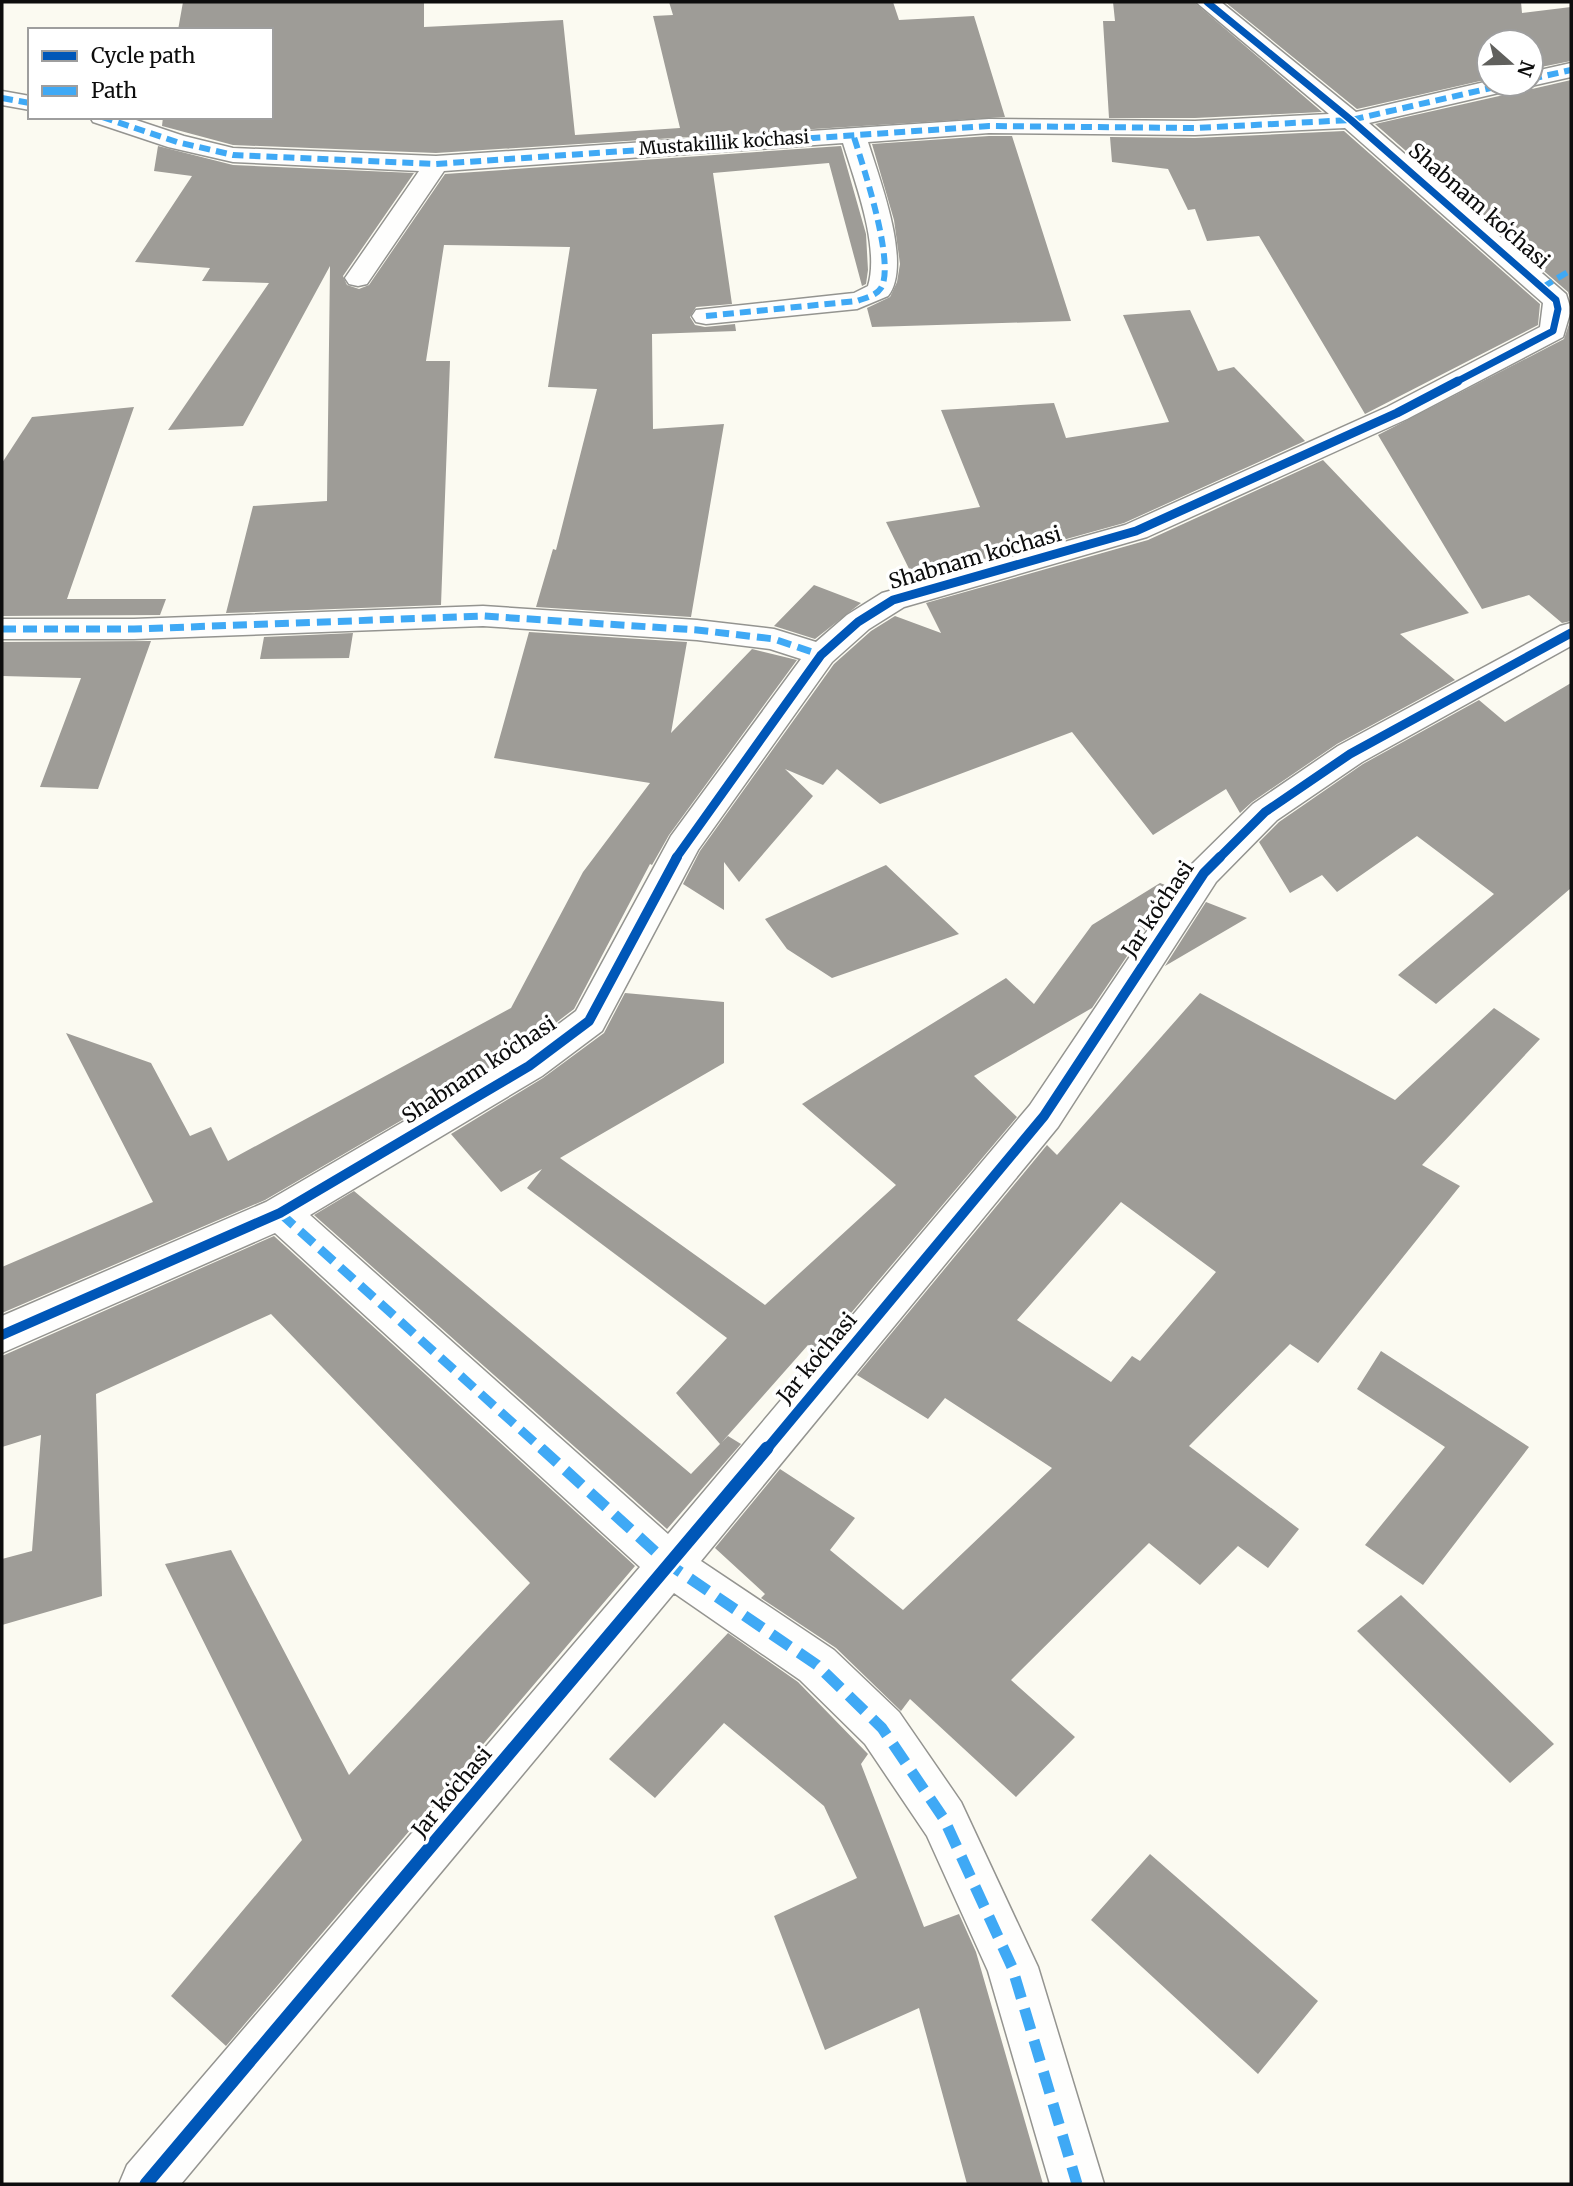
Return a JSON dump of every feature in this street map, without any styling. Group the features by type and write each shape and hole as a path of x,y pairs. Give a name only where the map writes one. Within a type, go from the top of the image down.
{"street":[{"name":"Shabnam koʻchasi","path":"2,1335 280,1213 529,1066 589,1021 682,845 821,655 858,622 893,600 1136,531 1409,407 1553,331 1558,309 1556,300 1543,287 1352,120 1208,2"},
{"path":"1545,76 1571,70"},
{"name":"Mustakillik koʻchasi","path":"108,119 177,142 233,155 436,164 989,126 1195,128 1352,120 1475,92"},
{"path":"2,98 28,103"},
{"path":"706,316 857,301 873,295 882,287 886,275 877,216 853,134"},
{"path":"358,278 436,164"},
{"path":"1543,287 1571,270"},
{"path":"2,629 134,629 483,616 697,630 774,639 821,655"},
{"name":"Jar koʻchasi","path":"146,2184 670,1565 1044,1116 1204,873 1265,812 1350,754 1571,633"},
{"path":"280,1213 670,1565 817,1665 882,1728 944,1819 1012,1968 1077,2184"}],"building":[{"path":"183,2 424,2 424,27 563,20 575,135 680,128 653,16 673,15 669,2 893,2 899,20 974,16 1005,117 436,153 233,145 162,126 163,119 273,119 273,28 178,28"},
{"path":"1113,2 1194,2 1322,112 1195,118 1109,118 1103,21 1115,21"},
{"path":"1225,2 1521,2 1522,13 1571,7 1571,61 1545,66 1545,28 1475,28 1475,82 1357,109"},
{"path":"1571,80 1571,302 1568,292 1375,124 1490,98 1545,98 1545,86"},
{"path":"1344,131 1540,304 1538,325 1365,414 1259,236 1207,241 1195,209 1188,210 1168,169 1112,162 1110,137 1195,138"},
{"path":"1012,136 1071,321 872,327 867,308 890,297 897,282 900,264 894,220 872,144"},
{"path":"158,146 233,165 414,173 343,276 347,285 359,289 369,285 445,174 841,146 866,234 866,284 862,286 829,163 713,173 732,304 696,307 690,317 695,325 705,327 735,324 736,331 652,334 653,429 724,424 691,617 536,607 553,549 556,550 597,389 548,387 570,247 444,245 426,361 450,361 441,605 226,613 253,506 327,501 330,266 243,426 168,430 269,283 202,281 210,268 135,262 192,176 154,171"},
{"path":"1190,310 1218,371 1234,367 1305,441 1124,523 915,581 886,522 980,507 941,410 1054,403 1066,438 1169,422 1123,315"},
{"path":"1571,318 1571,621 1562,623 1529,595 1482,609 1378,435 1564,339"},
{"path":"134,407 67,599 166,599 160,615 2,616 2,463 32,417"},
{"path":"1323,460 1469,613 1400,634 1455,680 1337,744 1240,813 1226,789 1153,835 1072,732 880,804 837,769 823,785 785,769 813,796 739,882 724,862 724,910 683,884 700,851 834,664 871,631 895,616 941,633 926,603 1148,540"},
{"path":"814,585 861,603 815,639 774,626"},
{"path":"529,632 687,642 671,733 752,649 797,660 669,835 652,865 650,864 574,1009 515,1054 265,1200 2,1313 2,1267 153,1202 66,1033 151,1063 190,1136 211,1127 228,1161 511,1008 583,872 650,783 494,758"},
{"path":"353,633 349,658 260,659 264,637"},
{"path":"151,641 98,789 40,787 81,678 2,676 2,642"},
{"path":"1571,683 1571,888 1436,1004 1398,975 1494,894 1417,836 1337,892 1322,875 1290,893 1259,842 1279,822 1363,764 1479,700 1505,722"},
{"path":"886,865 959,934 832,978 787,949 765,919"},
{"path":"1160,883 1173,888 1092,1008 974,1076 1017,1117 818,1352 808,1345 722,1442 728,1436 741,1444 667,1529 314,1215 354,1191 691,1474 720,1444 676,1393 727,1338 527,1188 542,1169 501,1192 451,1134 543,1078 604,1033 625,993 724,1002 724,1063 560,1158 765,1305 896,1185 802,1104 1006,978 1034,1004 1092,925"},
{"path":"1206,902 1247,918 1165,966"},
{"path":"1200,993 1395,1100 1494,1008 1540,1039 1422,1165 1460,1186 1318,1363 1290,1344 1189,1446 1299,1529 1268,1568 1238,1546 1200,1585 1149,1543 1011,1680 1075,1737 1016,1797 910,1699 901,1711 836,1648 761,1598 765,1594 715,1548 780,1469 855,1518 830,1550 903,1610 1052,1468 945,1398 928,1419 857,1375 1047,1145 1057,1155","holes":["1121,1202 1216,1272 1140,1361 1132,1356 1111,1382 1017,1320"]},
{"path":"274,1236 635,1566 226,2046 171,1996 302,1840 165,1564 231,1550 349,1775 530,1583 271,1314 96,1394 102,1596 2,1625 2,1559 32,1551 41,1435 2,1447 2,1356"},
{"path":"1381,1351 1529,1447 1423,1585 1365,1545 1445,1447 1357,1389"},
{"path":"1401,1595 1554,1744 1510,1783 1357,1631"},
{"path":"728,1633 798,1682 868,1754 861,1764 924,1927 959,1914 976,1952 1043,2184 967,2184 919,2008 825,2050 774,1916 857,1878 824,1806 724,1723 655,1798 609,1759"},
{"path":"1150,1854 1318,2001 1258,2074 1091,1920"}],"marked path":[{"path":"1545,76 1571,70"},
{"path":"108,119 177,142 233,155 436,164 989,126 1195,128 1351,120 1475,92"},
{"path":"2,98 28,103"},
{"path":"706,316 857,301 873,295 881,288 884,276 881,237 853,134"},
{"path":"1543,287 1571,270"},
{"path":"2,629 134,629 483,616 697,630 774,639 821,655"},
{"path":"280,1213 670,1565 817,1665 882,1728 944,1819 1012,1967 1077,2184"}],"cycle path":[{"path":"2,1335 280,1213 529,1066 589,1021 683,845 821,655 858,622 893,600 1136,531 1397,413 1553,331 1558,309 1556,300 1351,120 1207,2"},
{"path":"146,2184 670,1565 1044,1116 1204,873 1265,812 1350,754 1571,633"}]}
